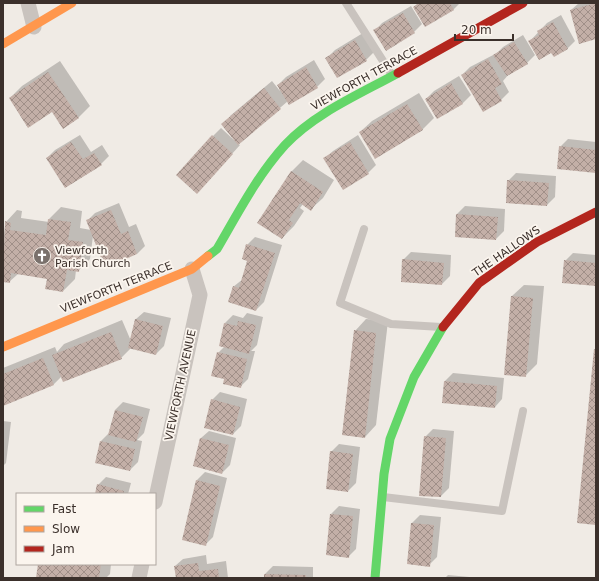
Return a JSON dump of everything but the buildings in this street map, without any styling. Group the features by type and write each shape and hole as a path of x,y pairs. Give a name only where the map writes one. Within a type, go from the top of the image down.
{"street":[{"path":"28,3 34,27"},
{"path":"3,44 34,27 72,3"},
{"name":"VIEWFORTH TERRACE","path":"3,347 192,269 217,249 258,179 286,144 316,119 523,3"},
{"name":"THE HALLOWS","path":"375,578 384,474 390,439 414,377 443,327 479,283 537,242 596,212"},
{"name":"VIEWFORTH AVENUE","path":"156,497 200,295 192,269"},
{"path":"138,578 142,565"}],"lane":[{"path":"346,3 393,76"},
{"path":"364,229 340,303 391,324 443,327"},
{"path":"382,497 502,511 523,411"}],"traffic: fast":[{"path":"208,256 217,249 240,208 266,169 285,145 310,123 338,105 398,73"},
{"path":"375,578 384,474 390,439 414,377 443,327"}],"traffic: slow":[{"path":"3,44 72,3"},
{"path":"3,347 192,269 208,256"}],"traffic: jam":[{"path":"398,73 523,3"},
{"path":"443,327 479,283 537,242 596,212"}],"place":[{"name":"Viewforth Parish Church","path":"42,256"}]}
